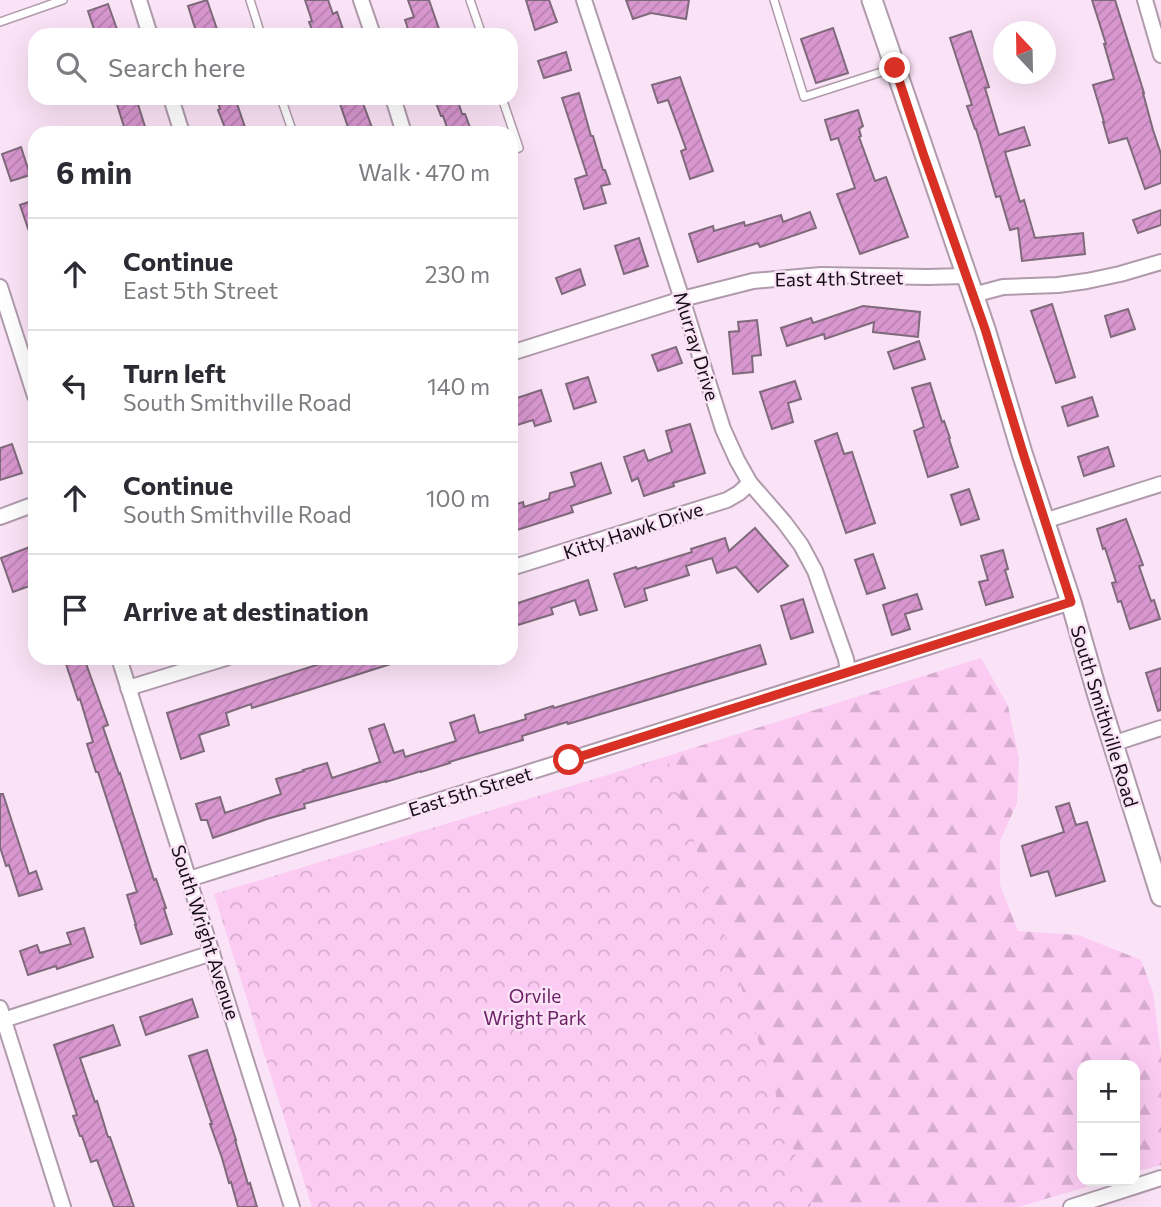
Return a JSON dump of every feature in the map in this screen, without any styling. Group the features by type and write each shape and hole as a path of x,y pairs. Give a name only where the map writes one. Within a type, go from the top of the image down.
{"main road":[{"path":"872,0 973,295"},
{"name":"South Smithville Road","path":"973,295 1071,602 1112,744 1157,867 1161,897"}],"street":[{"path":"139,0 148,28"},
{"path":"361,0 371,28"},
{"name":"Murray Drive","path":"584,0 723,429 750,483 784,522 816,572 848,672"},
{"path":"1144,0 1161,55"},
{"path":"173,105 180,126"},
{"path":"395,105 402,126"},
{"path":"973,295 1003,287 1087,281 1161,262"},
{"name":"East 4th Street","path":"518,351 682,299 753,281 821,275 966,276"},
{"path":"0,287 28,374"},
{"name":"Kitty Hawk Drive","path":"518,566 727,500 750,483"},
{"path":"1044,521 1161,484"},
{"path":"0,517 28,507"},
{"name":"East 5th Street","path":"189,879 1071,602"},
{"name":"South Wright Avenue","path":"121,665 292,1207"},
{"path":"128,688 203,665"},
{"path":"1112,744 1161,728"},
{"path":"63,1207 1,1016 212,953"},
{"path":"1071,1207 1161,1178"}],"lane":[{"path":"0,22 63,0"},
{"path":"250,0 259,28"},
{"path":"470,0 480,28"},
{"path":"774,0 804,97 895,68"},
{"path":"283,105 291,126"},
{"path":"504,105 512,126"}],"green space":[{"path":"981,658 1008,706 1019,759 1017,803 1000,841 1000,885 1018,931 1078,935 1141,960 1153,992 1161,1057 1161,1165 1140,1171 1140,1060 1077,1060 1077,1186 1090,1186 1018,1207 599,1207 626,769"},
{"name":"Orvile Wright Park","path":"667,757 812,1207 312,1207 214,894"}],"building":[{"path":"207,0 217,28 195,28 188,6"},
{"path":"305,0 328,0 333,14 337,12 343,28 311,28 309,22 312,21"},
{"path":"408,0 429,0 439,28 408,28 405,20 414,17"},
{"path":"526,0 549,0 557,22 535,30"},
{"path":"626,0 689,0 686,19 651,13 633,19"},
{"path":"1092,0 1115,0 1144,93 1161,154 1161,183 1145,189 1127,138 1109,143 1103,122 1093,85 1114,79"},
{"path":"108,4 117,28 94,28 88,11"},
{"path":"833,28 848,73 816,83 801,39"},
{"path":"971,31 989,87 985,88 999,135 1024,127 1030,145 1005,152 1020,202 1024,200 1035,238 1083,233 1085,254 1022,261 1018,228 1010,230 1000,196 996,197 967,106 972,105 950,38"},
{"path":"566,52 571,70 544,78 538,61"},
{"path":"680,77 713,171 690,179 681,151 686,149 668,100 658,103 652,85"},
{"path":"579,93 591,136 610,184 601,186 606,203 584,209 575,179 587,175 562,98"},
{"path":"117,105 138,105 145,126 124,126"},
{"path":"219,105 237,105 245,126 224,126 218,110"},
{"path":"340,105 364,105 371,126 348,126"},
{"path":"437,105 459,105 469,126 447,126"},
{"path":"858,110 863,126 859,129 859,137 875,181 886,177 908,237 860,254 837,194 855,188 838,138 831,140 825,120"},
{"path":"21,147 28,176 11,181 2,154"},
{"path":"28,202 28,228 20,205"},
{"path":"1161,210 1161,225 1138,233 1133,220"},
{"path":"810,212 816,228 760,247 758,243 698,262 689,234 713,226 714,231 744,222 745,226 781,215 783,222"},
{"path":"639,238 648,266 624,274 615,246"},
{"path":"580,269 585,285 562,294 556,278"},
{"path":"1052,304 1075,377 1056,383 1031,311"},
{"path":"863,306 920,312 918,337 873,332 874,322 825,339 824,334 787,346 781,328 811,318 813,323"},
{"path":"1128,309 1135,329 1111,337 1105,316"},
{"path":"757,320 761,355 752,356 753,372 733,374 729,332 739,331 738,322"},
{"path":"919,341 925,359 894,369 888,352"},
{"path":"676,347 682,363 658,371 652,355"},
{"path":"588,377 596,402 574,409 566,384"},
{"path":"795,381 801,399 788,403 793,422 772,429 760,392"},
{"path":"930,383 958,467 928,477 914,431 924,427 912,388"},
{"path":"541,390 551,421 535,426 533,420 518,425 518,398"},
{"path":"1092,397 1098,416 1068,426 1062,407"},
{"path":"690,424 705,473 644,496 638,478 632,481 624,457 644,450 648,461 672,452 666,431"},
{"path":"837,433 844,454 852,452 875,523 846,533 815,441"},
{"path":"12,444 22,473 0,480 0,448"},
{"path":"1108,447 1114,466 1084,476 1078,457"},
{"path":"601,463 611,493 571,506 573,512 518,530 518,504 523,502 524,507 549,499 550,493 575,486 571,473"},
{"path":"969,489 979,519 961,525 951,495"},
{"path":"1126,519 1143,565 1139,566 1160,619 1130,629 1121,601 1118,602 1112,583 1116,582 1097,529"},
{"path":"755,528 788,566 758,592 736,567 717,573 712,558 686,566 689,575 644,589 647,600 625,607 614,574 692,552 691,549 725,538 729,551"},
{"path":"28,548 28,587 13,592 1,558"},
{"path":"1003,550 1008,569 1005,570 1013,597 986,605 979,582 988,580 981,556"},
{"path":"873,554 885,588 867,594 855,560"},
{"path":"588,580 597,610 580,615 575,600 551,608 553,614 518,625 518,603"},
{"path":"917,594 922,609 905,614 910,629 892,635 883,605"},
{"path":"803,599 813,632 791,639 781,606"},
{"path":"760,645 766,664 522,736 523,740 421,772 304,804 305,808 213,838 207,820 201,820 196,804 220,797 225,813 281,794 276,779 303,770 327,763 332,778 380,762 369,729 384,724 394,753 403,750 405,757 456,741 450,723 474,715 479,733 526,719 525,715 553,706 554,708"},
{"path":"66,665 87,665 108,725 103,727 154,880 156,879 166,908 164,909 172,934 141,944 127,895 137,892 87,744 93,742 80,699 78,700"},
{"path":"316,665 387,665 252,708 251,704 226,713 229,725 199,735 204,751 181,759 167,713"},
{"path":"1161,668 1161,710 1158,711 1146,673"},
{"path":"0,794 3,794 29,874 36,871 42,889 19,896 0,847"},
{"path":"1069,803 1076,825 1087,822 1105,881 1056,896 1048,871 1031,876 1022,846 1064,832 1056,807"},
{"path":"84,928 93,957 28,975 20,951 37,945 40,953 71,944 67,933"},
{"path":"192,999 198,1017 146,1035 140,1017"},
{"path":"113,1025 120,1045 80,1058 134,1207 114,1207 97,1160 91,1162 73,1116 77,1115 54,1045"},
{"path":"207,1050 257,1207 238,1207 210,1124 189,1056"}],"route":[{"path":"569,760 1071,602 985,329 895,68"}]}
